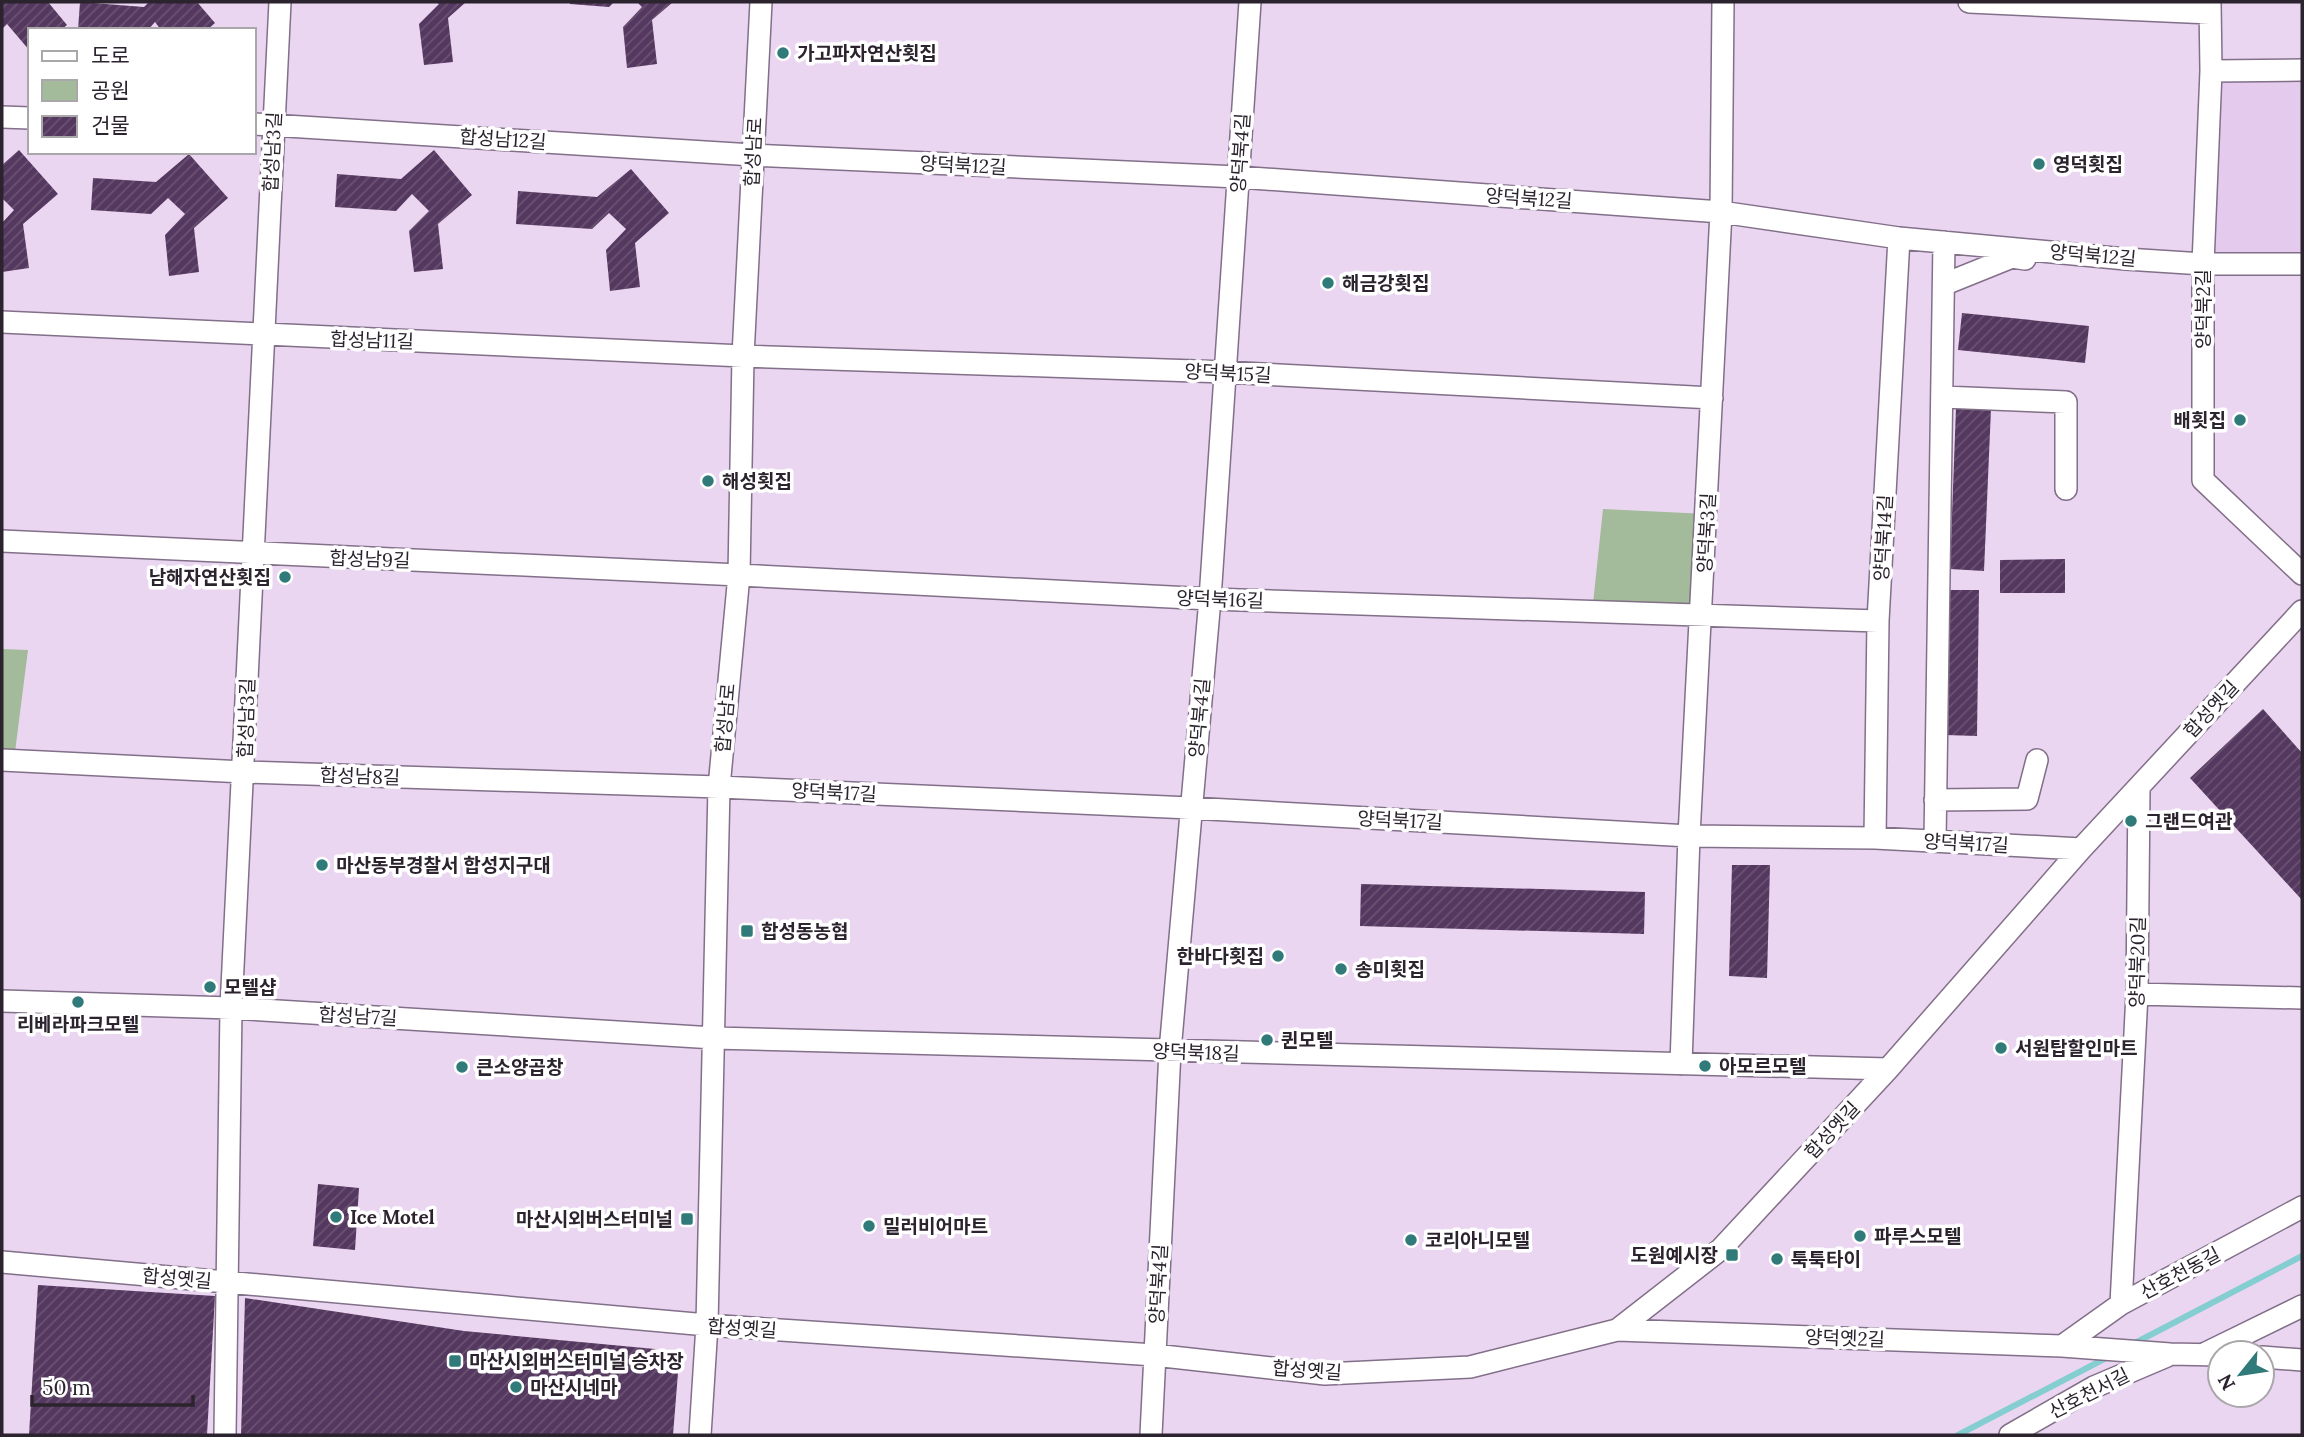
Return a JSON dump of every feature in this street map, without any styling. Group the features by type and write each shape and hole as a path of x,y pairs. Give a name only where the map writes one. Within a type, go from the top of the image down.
{"street":[{"name":"합성남3길","path":"225,1435 231,1008 263,335 264,124 280,2"},
{"name":"합성남로","path":"700,1435 707,1325 719,787 738,575 743,356 761,2"},
{"name":"양덕북4길","path":"1151,1435 1170,1051 1210,599 1250,2"},
{"name":"양덕북3길","path":"1681,1064 1689,836 1721,212 1723,2"},
{"path":"1969,2 2210,7"},
{"name":"양덕북2길","path":"2210,7 2211,71 2203,264 2203,480 2302,574"},
{"path":"2211,71 2302,70"},
{"path":"2,117 28,117"},
{"name":"합성남12길","path":"264,124 753,155"},
{"name":"양덕북12길","path":"753,155 1238,177 1721,212 1899,238 2203,264 2302,264"},
{"name":"양덕북14길","path":"1875,838 1878,621 1899,238"},
{"path":"1935,841 1944,242"},
{"path":"1945,284 2012,257 2101,269"},
{"name":"합성남11길","path":"2,322 743,356"},
{"name":"양덕북15길","path":"743,356 1225,372 1712,398"},
{"path":"1943,397 2066,402 2066,489"},
{"name":"합성남9길","path":"2,541 738,575"},
{"name":"양덕북16길","path":"738,575 1210,599 1878,621"},
{"name":"합성옛길","path":"2,1262 707,1325 1154,1354 1325,1374 1470,1367 1617,1330 1721,1250 1888,1069 2081,849 2302,611"},
{"name":"합성남8길","path":"2,760 244,772 719,787"},
{"path":"1935,800 2027,799 2037,760"},
{"name":"양덕북17길","path":"719,787 1190,808 1689,836 1875,838 2081,849"},
{"name":"양덕북20길","path":"2121,1304 2137,994 2139,788"},
{"path":"2137,994 2302,998"},
{"name":"합성남7길","path":"2,1000 231,1008 714,1038"},
{"name":"양덕북18길","path":"714,1038 1888,1069"},
{"name":"산호천동길","path":"2067,1346 2121,1304 2302,1207"},
{"path":"2240,1339 2302,1306"},
{"name":"양덕옛2길","path":"1617,1330 2067,1346 2170,1354"},
{"path":"2170,1354 2206,1354"},
{"name":"산호천서길","path":"2010,1435 2094,1387 2170,1354"},
{"path":"2276,1358 2302,1360"}],"shaded area":[{"path":"2302,69 2302,256 2212,254 2217,70"}],"green space":[{"path":"1603,509 1707,514 1702,617 1592,613"},
{"path":"2,649 28,650 14,760 2,760"}],"building":[{"path":"48,2 67,25 63,28 28,28 28,49 7,24 2,29 2,3"},
{"path":"80,2 144,7 149,2 197,2 215,23 209,28 160,28 155,22 150,28 78,28"},
{"path":"436,2 466,2 448,18 453,62 424,65 419,24 439,4"},
{"path":"570,2 614,2 609,7"},
{"path":"637,2 673,2 652,20 657,64 627,68 623,27 642,7"},
{"path":"19,150 58,194 23,224 29,268 2,272 2,223 14,210 2,198 2,165"},
{"path":"434,150 472,195 438,224 443,269 414,272 409,231 429,211 412,194 396,211 335,207 337,174 401,179"},
{"path":"189,154 228,198 194,228 199,272 169,276 165,235 185,214 168,198 151,214 91,210 93,178 156,182"},
{"path":"631,169 669,213 635,243 640,287 610,291 606,250 626,229 609,213 592,229 516,224 518,191 597,197"},
{"path":"1962,313 2089,326 2085,363 1958,350"},
{"path":"1956,408 1991,409 1984,571 1950,569"},
{"path":"2065,559 2065,593 2000,593 2000,560"},
{"path":"1946,590 1979,590 1977,736 1945,735"},
{"path":"2263,709 2302,753 2302,900 2190,778"},
{"path":"1732,865 1770,865 1767,978 1729,976"},
{"path":"1361,884 1645,892 1644,934 1360,926"},
{"name":"Ice Motel","path":"318,1184 359,1188 355,1250 313,1246"},
{"path":"38,1285 215,1296 207,1435 29,1435"},
{"name":"마산시외버스터미널 승차장","path":"245,1298 464,1331 655,1349 678,1373 673,1435 241,1435"}],"waterway":[{"path":"2133,1344 2302,1256"},
{"path":"1958,1435 2108,1357"}],"place":[{"name":"가고파자연산횟집","path":"783,53"},
{"name":"영덕횟집","path":"2039,164"},
{"name":"해금강횟집","path":"1328,283"},
{"name":"배횟집","path":"2240,420"},
{"name":"해성횟집","path":"708,481"},
{"name":"남해자연산횟집","path":"285,577"},
{"name":"그랜드여관","path":"2131,821"},
{"name":"마산동부경찰서 합성지구대","path":"322,865"},
{"name":"합성동농협","path":"747,931"},
{"name":"한바다횟집","path":"1278,956"},
{"name":"송미횟집","path":"1341,969"},
{"name":"모텔샵","path":"210,987"},
{"name":"리베라파크모텔","path":"78,1002"},
{"name":"퀸모텔","path":"1267,1040"},
{"name":"서원탑할인마트","path":"2001,1048"},
{"name":"아모르모텔","path":"1705,1066"},
{"name":"큰소양곱창","path":"462,1067"},
{"name":"Ice Motel","path":"336,1217"},
{"name":"마산시외버스터미널","path":"687,1219"},
{"name":"밀러비어마트","path":"869,1226"},
{"name":"파루스모텔","path":"1860,1236"},
{"name":"코리아니모텔","path":"1411,1240"},
{"name":"도원예시장","path":"1732,1255"},
{"name":"툭툭타이","path":"1777,1259"},
{"name":"마산시외버스터미널 승차장","path":"455,1361"},
{"name":"마산시네마","path":"516,1387"}]}
